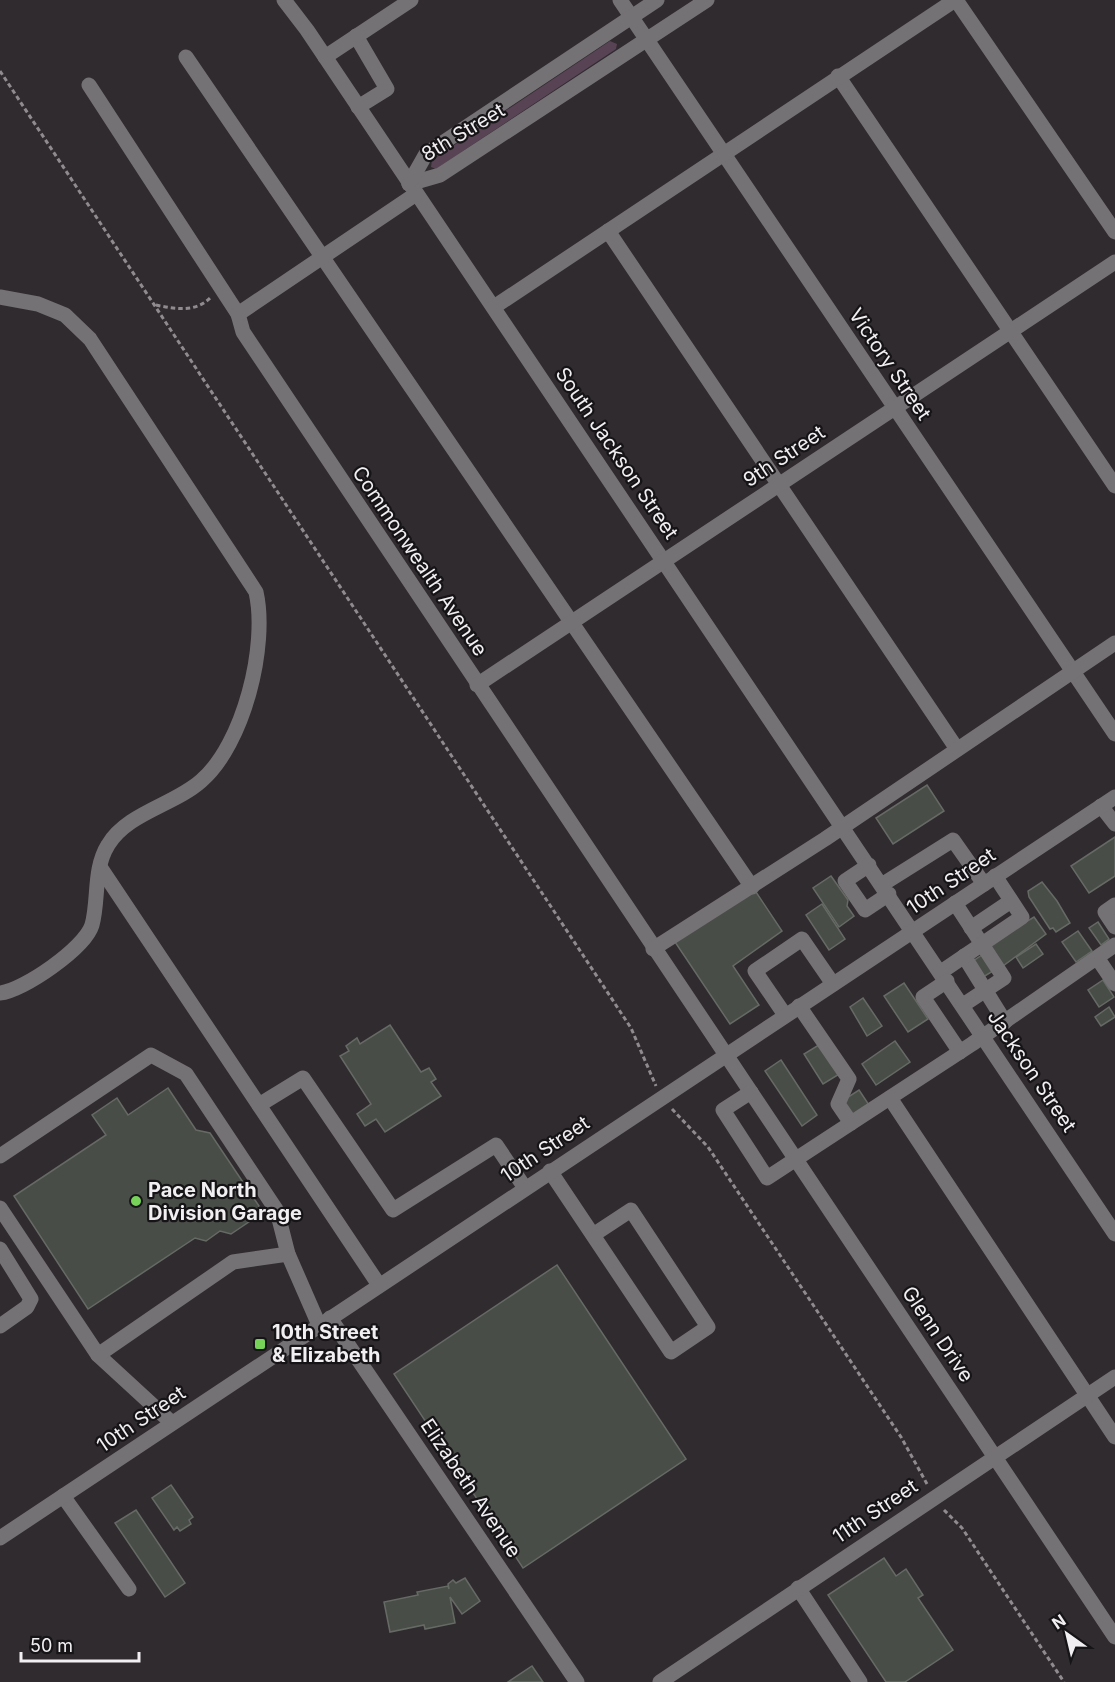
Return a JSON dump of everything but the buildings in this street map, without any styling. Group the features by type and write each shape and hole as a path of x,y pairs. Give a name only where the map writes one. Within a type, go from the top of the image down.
{"street":[{"name":"South Jackson Street","path":"284,0 325,57 913,930"},
{"path":"325,57 411,0"},
{"name":"Victory Street","path":"620,0 1115,734"},
{"name":"8th Street","path":"413,189 426,154 657,0"},
{"name":"8th Street","path":"238,314 322,257 413,189 440,175 707,0"},
{"path":"494,307 955,0 1115,232"},
{"path":"356,36 387,89 358,107"},
{"path":"186,57 752,887"},
{"path":"838,76 1115,486"},
{"name":"Commonwealth Avenue","path":"89,86 238,314 243,332 653,949 726,1055"},
{"path":"608,231 957,749"},
{"name":"9th Street","path":"477,685 1115,262"},
{"path":"0,297 38,304 65,315 90,339 256,592 260,612 258,647 241,720 219,759 201,782 126,827 108,845 100,867 92,927 65,958 13,992 0,993"},
{"path":"653,949 752,887 1115,643"},
{"name":"10th Street","path":"0,1538 1115,797"},
{"path":"1101,806 1115,824"},
{"path":"869,865 845,881 865,910 886,889 953,840 989,880 1011,900 1022,917 964,956 923,997 960,1052"},
{"path":"100,867 380,1285"},
{"path":"971,928 1011,900"},
{"path":"955,903 1004,978 963,1005"},
{"path":"1115,905 1105,912 1115,927"},
{"name":"Jackson Street","path":"913,930 1115,1234"},
{"path":"785,1015 755,971 802,939 833,984"},
{"path":"751,1092 723,1110 767,1178 1005,1022 1115,945"},
{"path":"964,956 1005,1022"},
{"path":"1098,959 1115,984"},
{"path":"799,1006 849,1079 838,1104 851,1123"},
{"name":"Elizabeth Avenue","path":"0,1155 152,1055 186,1074 277,1211 288,1254 324,1322 577,1682"},
{"name":"Glenn Drive","path":"726,1055 1115,1637"},
{"path":"259,1105 303,1078 393,1210 496,1145 525,1188"},
{"path":"890,1098 1115,1437"},
{"path":"550,1171 670,1352 708,1327 631,1210 593,1235"},
{"path":"0,1208 99,1355 172,1423"},
{"path":"0,1248 31,1299 27,1307 0,1326"},
{"path":"99,1355 233,1262 288,1254"},
{"name":"11th Street","path":"660,1682 1115,1377"},
{"path":"63,1496 129,1588"},
{"path":"798,1588 860,1682"}],"path":[{"path":"0,71 631,1028 655,1085"},
{"path":"154,305 190,309 205,303 220,286"},
{"path":"672,1109 708,1147 895,1428 929,1488"},
{"path":"940,1506 962,1528 1064,1682"}],"shaded area":[{"path":"610,41 617,44 616,49 436,169 431,167 432,160"}],"place":[{"name":"Pace North Division Garage","path":"136,1201"},
{"name":"10th Street & Elizabeth","path":"260,1344"}]}
